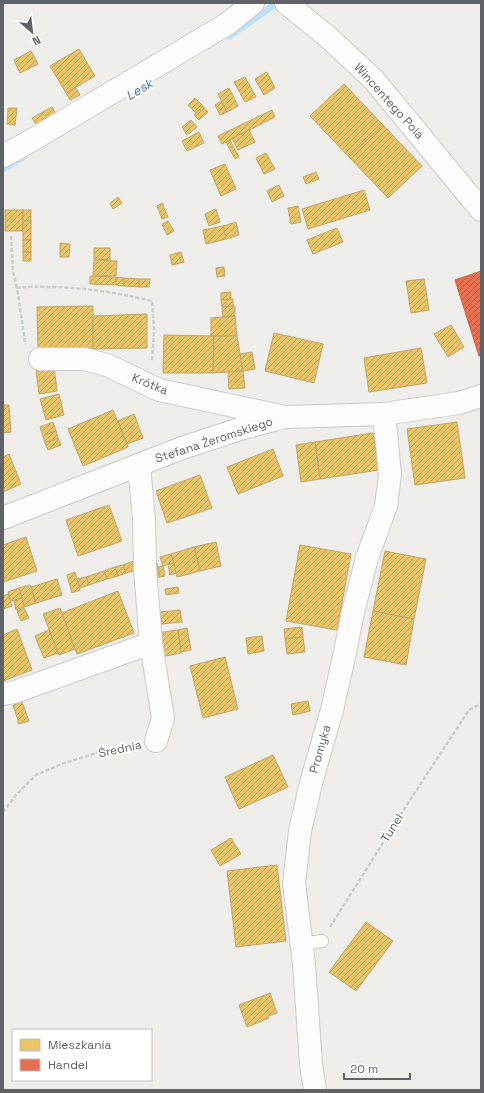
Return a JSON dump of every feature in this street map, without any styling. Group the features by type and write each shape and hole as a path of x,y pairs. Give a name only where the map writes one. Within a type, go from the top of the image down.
{"street":[{"path":"3,156 227,24 253,3"},
{"name":"Wincentego Pola","path":"286,3 328,37 374,80 481,210"},
{"name":"Krótka","path":"40,359 84,359 107,365 159,390 285,417"},
{"name":"Stefana Żeromskiego","path":"3,518 189,446 243,428 285,417 384,414 459,403 481,396"},
{"name":"Promyka","path":"315,1090 311,943 294,883 300,831 311,783 332,710 353,612 367,558 386,506 390,474 384,414"},
{"name":"Średnia","path":"139,466 144,519 145,569 151,643 163,718 156,741"},
{"path":"3,694 15,692 151,643"}],"path":[{"path":"12,236 13,271 26,347 40,359"},
{"path":"17,288 28,286 77,288 124,294 152,301 154,331 150,386"},
{"name":"Tunel","path":"311,943 408,803 469,710 481,704"},
{"name":"Średnia","path":"3,812 16,795 36,776 64,763 103,751 156,741"}],"building: Mieszkania":[{"path":"79,49 95,76 66,93 50,66"},
{"path":"31,51 38,64 20,73 14,60"},
{"path":"267,72 275,88 264,95 255,79"},
{"path":"245,77 256,97 245,102 234,82"},
{"path":"344,84 383,125 349,157 310,116"},
{"path":"76,88 80,95 70,100 66,93"},
{"path":"229,88 238,106 227,112 218,94"},
{"path":"195,98 203,106 196,113 188,105"},
{"path":"221,101 227,112 220,115 215,105"},
{"path":"203,106 208,112 199,120 194,115"},
{"path":"52,107 57,115 37,126 32,118"},
{"path":"8,108 17,108 15,125 7,124"},
{"path":"272,110 275,117 222,144 218,136"},
{"path":"191,120 197,127 187,135 182,127"},
{"path":"383,125 422,166 388,198 349,157"},
{"path":"249,130 255,142 238,150 232,138"},
{"path":"199,132 204,143 187,151 182,141"},
{"path":"230,140 239,157 235,159 226,142"},
{"path":"266,153 275,169 264,174 256,158"},
{"path":"225,164 236,189 221,196 210,170"},
{"path":"316,172 319,179 306,184 303,177"},
{"path":"279,185 284,196 272,202 267,191"},
{"path":"364,190 370,210 308,229 302,209"},
{"path":"118,197 122,203 113,209 110,203"},
{"path":"162,203 168,217 162,219 157,206"},
{"path":"298,206 301,222 291,224 288,208"},
{"path":"216,209 220,222 209,226 205,214"},
{"path":"5,210 23,210 23,231 5,231"},
{"path":"23,210 31,210 31,221 23,221"},
{"path":"23,221 31,221 31,240 23,240"},
{"path":"168,221 174,231 167,235 162,224"},
{"path":"236,222 239,235 226,239 223,226"},
{"path":"223,226 226,239 206,244 203,230"},
{"path":"337,228 343,242 313,254 307,240"},
{"path":"23,240 31,240 31,252 23,252"},
{"path":"60,243 70,244 69,257 60,257"},
{"path":"94,248 110,248 110,260 94,259"},
{"path":"23,252 31,252 31,261 23,261"},
{"path":"181,252 184,262 172,265 170,255"},
{"path":"94,260 117,261 116,276 93,275"},
{"path":"224,267 225,276 217,277 216,268"},
{"path":"90,276 116,277 116,285 90,284"},
{"path":"116,277 124,278 124,286 116,285"},
{"path":"124,278 139,279 139,287 124,286"},
{"path":"139,279 150,279 149,287 139,287"},
{"path":"424,279 429,310 411,313 406,281"},
{"path":"231,292 231,299 221,300 221,293"},
{"path":"233,299 233,306 222,307 221,300"},
{"path":"93,306 93,349 38,350 37,307"},
{"path":"235,306 235,316 223,317 222,307"},
{"path":"147,314 147,348 93,349 93,316"},
{"path":"235,316 237,336 211,336 211,318"},
{"path":"451,325 464,347 448,357 434,334"},
{"path":"274,333 323,344 314,383 265,371"},
{"path":"164,335 214,336 213,373 163,373"},
{"path":"214,336 237,336 243,371 213,373"},
{"path":"421,348 427,383 369,392 364,358"},
{"path":"252,352 255,369 243,371 240,354"},
{"path":"54,367 57,391 39,394 36,370"},
{"path":"243,371 245,388 229,389 228,372"},
{"path":"59,394 64,415 46,420 40,399"},
{"path":"3,405 9,405 11,432 3,433"},
{"path":"113,410 128,447 83,466 68,429"},
{"path":"134,414 143,438 127,444 118,421"},
{"path":"53,422 56,431 43,436 40,427"},
{"path":"457,422 465,478 415,485 407,429"},
{"path":"56,431 58,438 45,443 43,436"},
{"path":"373,433 379,470 320,479 315,442"},
{"path":"58,438 61,445 48,450 45,443"},
{"path":"315,442 320,479 301,482 296,445"},
{"path":"273,449 283,476 238,494 227,467"},
{"path":"9,454 21,484 3,492 3,457"},
{"path":"200,475 212,508 167,523 156,491"},
{"path":"109,505 122,541 78,556 66,520"},
{"path":"26,537 37,571 3,582 3,545"},
{"path":"216,542 221,566 200,571 194,547"},
{"path":"300,545 351,554 337,630 286,621"},
{"path":"194,547 200,571 177,577 171,554"},
{"path":"385,551 426,559 414,619 373,611"},
{"path":"171,554 174,563 163,566 160,557"},
{"path":"134,561 137,570 126,573 123,565"},
{"path":"157,563 160,577 155,578 152,564"},
{"path":"174,563 176,573 170,575 168,564"},
{"path":"123,565 126,573 118,576 115,567"},
{"path":"163,566 165,576 160,577 158,567"},
{"path":"115,567 118,576 107,579 104,571"},
{"path":"104,571 107,579 89,585 86,577"},
{"path":"75,572 80,590 72,593 67,575"},
{"path":"86,577 89,585 80,588 77,579"},
{"path":"57,579 62,595 36,603 31,587"},
{"path":"30,585 36,603 24,607 19,588"},
{"path":"178,587 179,593 166,595 165,589"},
{"path":"19,588 22,598 11,601 8,592"},
{"path":"118,591 134,633 77,654 62,613"},
{"path":"8,594 12,606 3,609 3,596"},
{"path":"22,598 24,607 16,610 14,601"},
{"path":"24,608 29,618 21,621 17,611"},
{"path":"60,608 75,649 59,655 43,614"},
{"path":"180,610 182,622 161,624 160,612"},
{"path":"373,611 414,619 406,665 364,657"},
{"path":"302,627 303,637 285,639 284,629"},
{"path":"187,628 191,650 181,652 178,630"},
{"path":"17,629 32,670 3,681 3,635"},
{"path":"49,630 58,653 44,658 35,636"},
{"path":"178,630 181,653 161,657 157,633"},
{"path":"262,636 264,651 248,654 246,638"},
{"path":"303,637 305,652 287,654 285,639"},
{"path":"225,657 238,709 203,718 190,666"},
{"path":"308,701 310,711 293,715 291,704"},
{"path":"22,702 29,721 19,724 13,705"},
{"path":"273,755 288,787 239,809 225,777"},
{"path":"231,838 241,854 220,866 211,850"},
{"path":"277,865 286,941 236,947 227,871"},
{"path":"366,922 393,941 356,991 329,972"},
{"path":"270,993 277,1013 247,1027 239,1005"}],"building: Handel":[{"path":"481,271 481,356 479,356 455,280"}],"waterway":[{"name":"Lesk","path":"229,36 274,5"},
{"name":"Lesk","path":"3,169 23,157"}]}
